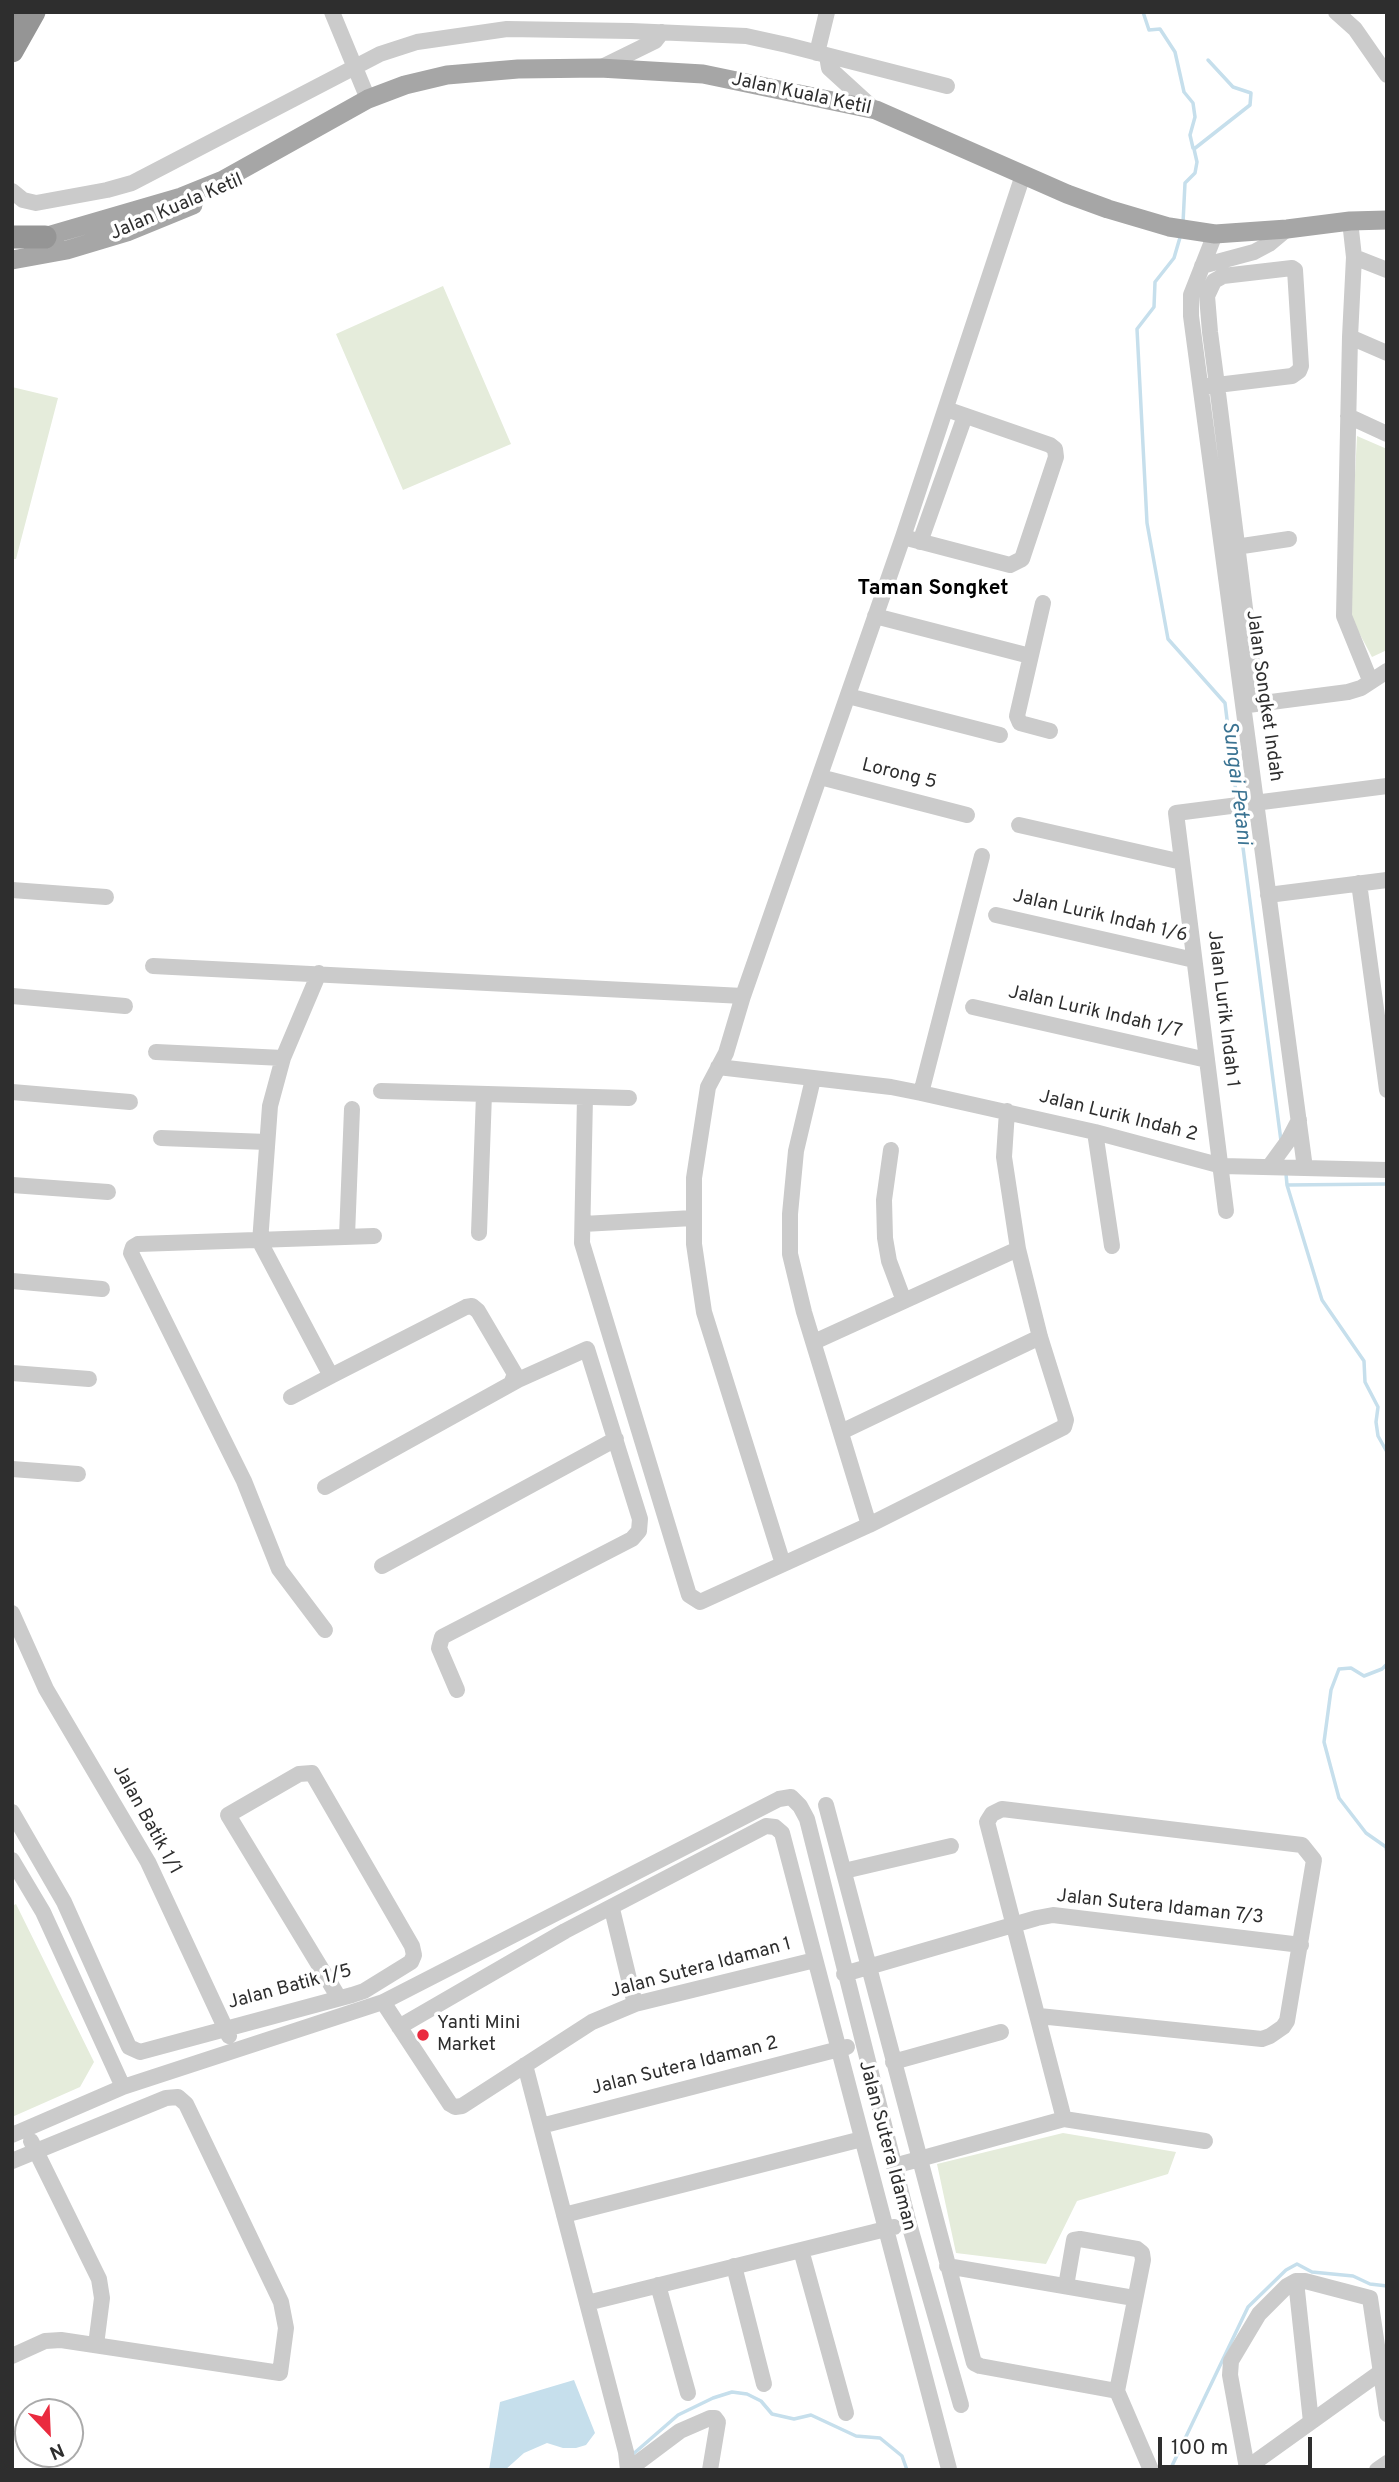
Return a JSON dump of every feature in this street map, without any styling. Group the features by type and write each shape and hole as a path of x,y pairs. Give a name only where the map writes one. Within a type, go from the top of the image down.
{"highway":[{"path":"12,51 34,12"},
{"path":"12,237 45,237"}],"main road":[{"name":"Jalan Kuala Ketil","path":"12,246 181,197 223,180 368,99 405,85 447,75 518,69 600,68 703,74 876,110 1023,175 1108,209 1169,228 1206,233 1387,220"},
{"name":"Jalan Kuala Ketil","path":"12,260 68,250 127,232 215,196 256,174 327,122"}],"street":[{"path":"332,12 368,99"},
{"path":"827,12 822,54 829,68 876,110"},
{"path":"1336,12 1354,29 1387,75"},
{"path":"12,191 23,200 36,203 132,183 380,54 417,42 507,29 746,36 947,86"},
{"path":"600,68 655,41 662,33"},
{"path":"783,1564 704,1312 693,1218 694,1178 704,1115 710,1081 726,1053 743,996 903,537 1023,175"},
{"path":"1350,221 1354,257 1344,616 1370,680"},
{"path":"1202,266 1254,252 1287,229"},
{"path":"1206,233 1202,266 1191,295 1191,316 1209,386"},
{"path":"1354,257 1387,270"},
{"path":"1292,268 1295,270 1301,366 1292,376 1209,386 1207,296 1214,281 1223,276 1292,268"},
{"path":"1350,337 1387,353"},
{"name":"Jalan Songket Indah","path":"1209,386 1250,705 1244,804 1268,895 1305,1168"},
{"path":"903,537 1010,565 1017,564 1022,559 1056,457 1055,450 1049,445 946,409"},
{"path":"920,542 965,416"},
{"path":"1348,416 1387,433"},
{"path":"1230,548 1289,539"},
{"path":"1043,603 1017,720 1024,725 1050,731"},
{"path":"875,616 1030,656"},
{"path":"1250,705 1348,692 1361,688 1387,671"},
{"path":"848,696 1000,735"},
{"name":"Lorong 5","path":"820,777 967,815"},
{"path":"1244,804 1387,786"},
{"name":"Jalan Lurik Indah 1","path":"1226,1211 1176,813 1244,804"},
{"path":"1019,825 1182,862"},
{"path":"921,1093 982,856"},
{"path":"1268,895 1387,880"},
{"path":"1359,883 1379,975 1387,1090"},
{"path":"12,890 106,897"},
{"name":"Jalan Lurik Indah 1/6","path":"996,915 1194,960"},
{"path":"153,966 743,996"},
{"path":"319,973 283,1058 270,1106 260,1242 331,1376"},
{"path":"12,996 125,1006"},
{"name":"Jalan Lurik Indah 1/7","path":"973,1007 1207,1060"},
{"path":"156,1052 283,1058"},
{"name":"Jalan Lurik Indah 2","path":"718,1067 891,1087 1095,1132 1222,1166 1387,1170"},
{"path":"813,1079 796,1151 790,1214 790,1254 869,1525"},
{"path":"381,1091 629,1098"},
{"path":"12,1092 130,1102"},
{"path":"478,1233 484,1094"},
{"path":"585,1097 582,1243 689,1595 700,1602 869,1525 1065,1427 1066,1420 1040,1337 1018,1249 1004,1157 1007,1111"},
{"path":"347,1236 352,1109"},
{"path":"1269,1167 1299,1120"},
{"path":"1095,1132 1112,1246"},
{"path":"161,1138 267,1142"},
{"path":"891,1150 884,1200 885,1238 904,1301"},
{"path":"12,1185 108,1192"},
{"path":"583,1224 693,1218"},
{"path":"325,1630 279,1569 243,1481 131,1253 138,1244 260,1242 374,1236"},
{"path":"814,1342 1018,1249"},
{"path":"12,1281 102,1289"},
{"path":"291,1397 472,1306 478,1311 514,1374 511,1384"},
{"path":"841,1432 1040,1337"},
{"path":"325,1488 511,1384 587,1349 640,1519 639,1531 632,1538 442,1637 439,1648 457,1690"},
{"path":"12,1373 89,1379"},
{"path":"382,1566 616,1439"},
{"path":"12,1469 78,1474"},
{"name":"Jalan Batik 1/1","path":"12,1613 46,1689 148,1862 237,2050"},
{"name":"Jalan Batik 1/5","path":"12,1812 64,1902 130,2047 139,2052 339,1998 372,1986 411,1962 414,1955 412,1946 312,1773 299,1774 228,1815 339,1998"},
{"path":"96,2345 102,2298 99,2279 35,2150 19,2132 123,2087 383,2002 779,1799 792,1797 807,1819 909,2224 961,2405"},
{"path":"826,1805 974,2363 1117,2391"},
{"path":"1039,2016 1262,2039 1277,2033 1287,2021 1314,1860 1302,1845 1002,1809 992,1814 987,1822 1064,2119"},
{"name":"Jalan Sutera Idaman","path":"612,1909 765,1826 775,1827 782,1833 949,2469"},
{"path":"844,1871 951,1846"},
{"path":"12,1860 43,1912 123,2087"},
{"path":"383,2002 399,2027 565,1931 612,1909 635,2004"},
{"name":"Jalan Sutera Idaman 7/3","path":"844,1974 1053,1915 1301,1945"},
{"name":"Jalan Sutera Idaman 1","path":"399,2027 450,2104 455,2107 462,2106 592,2022 635,2004 815,1960"},
{"path":"893,2062 1001,2032"},
{"name":"Jalan Sutera Idaman 2","path":"541,2126 863,2043"},
{"path":"525,2065 628,2463 680,2431 715,2418 718,2422 710,2470"},
{"path":"12,2161 166,2098 177,2097 186,2104 282,2302 286,2316 280,2372 52,2340 12,2356"},
{"path":"894,2166 1064,2119 1205,2141"},
{"path":"564,2215 862,2139"},
{"path":"587,2303 909,2224"},
{"path":"1066,2286 1074,2240 1137,2249 1142,2253 1143,2260 1117,2391 1150,2470"},
{"path":"801,2250 846,2413"},
{"path":"734,2266 764,2384"},
{"path":"947,2266 1134,2298"},
{"path":"1382,2371 1246,2469 1230,2375 1231,2361 1259,2314 1287,2286 1296,2281 1305,2281 1370,2298 1382,2371 1387,2414"},
{"path":"1296,2281 1311,2421"},
{"path":"658,2286 688,2393"},
{"path":"1377,2470 1387,2463"}],"green space":[{"path":"443,286 511,444 403,490 336,334"},
{"path":"12,387 58,398 16,559 12,559"},
{"path":"1357,436 1387,449 1387,650 1372,657 1348,612"},
{"path":"16,1904 94,2062 80,2087 12,2117 12,1906"},
{"path":"1063,2133 1176,2152 1168,2174 1077,2201 1046,2264 956,2253 937,2164"}],"water":[{"path":"574,2380 595,2433 586,2445 563,2448 547,2443 524,2453 505,2470 489,2470 500,2402"}],"waterway":[{"path":"1143,12 1149,30 1160,29 1175,52 1184,92 1193,103 1195,117 1190,135 1193,148"},
{"path":"1183,223 1185,183 1195,173 1197,162 1194,149 1250,105 1251,93 1233,87 1208,60"},
{"name":"Sungai Petani","path":"1181,234 1174,258 1155,282 1154,307 1137,329 1147,523 1168,639 1225,703 1237,801"},
{"name":"Sungai Petani","path":"1238,809 1281,1141"},
{"name":"Sungai Petani","path":"1286,1174 1287,1185 1387,1184"},
{"path":"1287,1185 1322,1300 1364,1361 1365,1382 1378,1407 1378,1436 1387,1452"},
{"path":"1387,1537 1387,1543"},
{"path":"1387,1664 1382,1669 1364,1676 1351,1668 1339,1669 1331,1690 1324,1742 1339,1798 1366,1833 1386,1847 1387,1853"},
{"path":"1170,2470 1248,2307 1286,2270 1297,2264 1312,2272 1353,2276 1370,2284 1387,2286"},
{"path":"632,2455 678,2415 732,2392 747,2394 761,2401 772,2414 794,2419 811,2415 856,2436 880,2438 902,2456 907,2470"}],"place":[{"name":"Yanti Mini Market","path":"423,2035"}],"district":[{"name":"Taman Songket","path":"933,590"}]}
